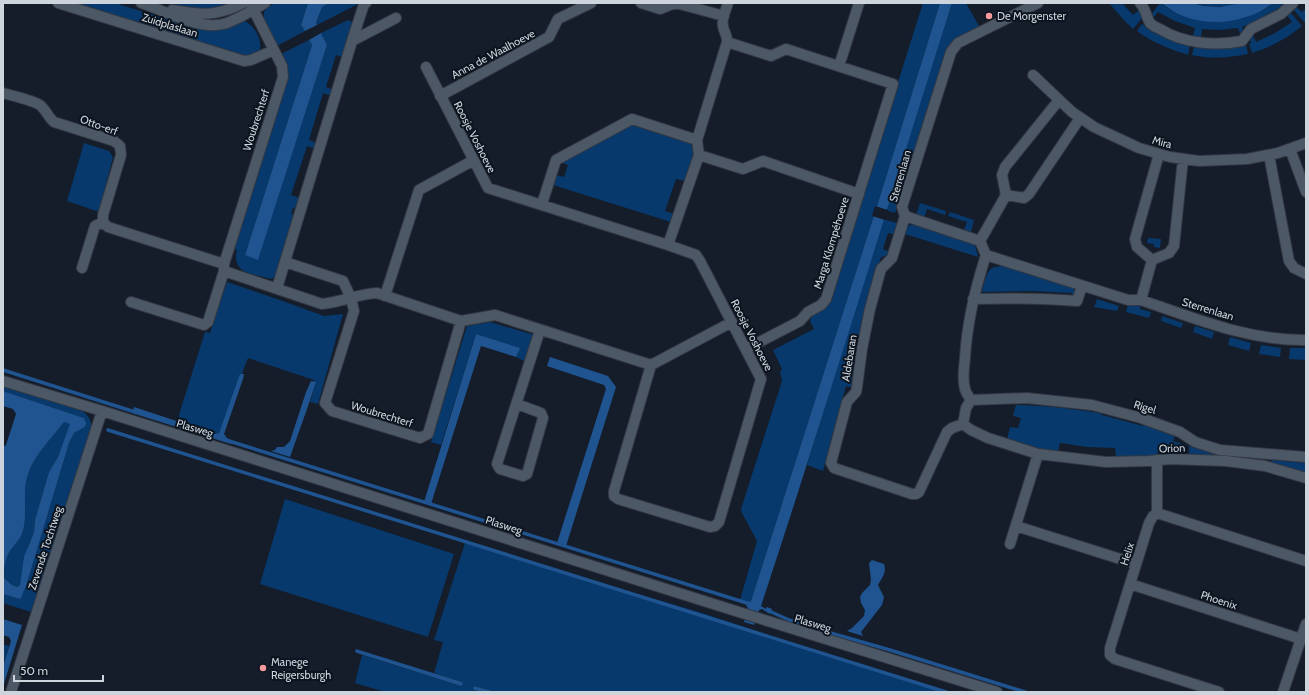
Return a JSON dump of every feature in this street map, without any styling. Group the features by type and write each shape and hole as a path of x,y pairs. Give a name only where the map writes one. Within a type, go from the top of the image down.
{"street":[{"name":"Zuidplaslaan","path":"58,3 244,61 251,60 274,50"},
{"name":"Zuidplaslaan","path":"141,3 182,19 201,24 215,25 226,23 252,6 265,3"},
{"name":"Zuidplaslaan","path":"156,8 201,15 223,12 242,3"},
{"path":"276,288 364,4 366,3"},
{"name":"Anna de Waalhoeve","path":"440,96 549,37 558,20 591,3"},
{"path":"641,3 660,9 675,3 724,16"},
{"path":"668,245 699,155 697,140 728,37 723,25 728,3"},
{"path":"839,66 859,3"},
{"name":"Sterrenlaan","path":"980,241 905,216 902,207 951,52 958,43 1038,3"},
{"path":"1140,3 1143,6 1150,23 1166,33 1186,40 1208,44 1222,44 1242,41 1251,29 1281,14 1293,3"},
{"name":"Woubrechterf","path":"131,302 204,325 208,322 283,77 282,66 252,6"},
{"path":"352,42 396,18"},
{"name":"Marga Klompéhoeve","path":"727,42 771,56 786,49 893,84 826,299 821,305 808,312 800,320 746,349"},
{"name":"Roosje Voshoeve","path":"426,67 488,188 542,204 696,255 760,374 761,379 761,384 718,522 715,526 710,528 618,499 614,496 614,491 651,365"},
{"name":"Mira","path":"1033,74 1059,100 1080,118 1094,127 1139,148 1159,154 1200,161 1247,159 1269,155 1306,143"},
{"name":"Otto-erf","path":"3,93 39,104 45,109 50,119 54,122 114,141 120,146 120,154 103,215 103,222 95,226 82,268"},
{"path":"963,424 966,408 971,400 965,390 964,377 970,314 986,255 980,241 1006,195 1002,175 1005,167 1059,100"},
{"path":"1006,195 1024,198 1029,194 1080,118"},
{"path":"542,204 556,160 632,119 697,140"},
{"path":"1290,149 1306,192"},
{"path":"1152,260 1137,247 1135,239 1159,154"},
{"name":"Marga Klompéhoeve","path":"699,155 743,169 763,161 859,194"},
{"path":"1269,155 1289,261 1294,268 1306,274"},
{"path":"1152,260 1169,253 1174,246 1183,159"},
{"path":"384,296 419,190 474,160"},
{"name":"Aldebaran","path":"905,216 892,258 881,269 870,309 862,349 856,392 847,402 831,463 834,468 912,494 916,494 919,492 947,432 952,428 963,424"},
{"path":"103,222 108,227 224,267 276,288 322,304 377,293 461,321 495,315 651,365 732,322"},
{"name":"Sterrenlaan","path":"986,255 1128,300 1141,300 1216,325 1254,335 1287,340 1306,340"},
{"path":"1141,300 1152,260"},
{"name":"Woubrechterf","path":"285,262 343,280 351,298 354,311 325,403 332,412 420,438 428,434 461,321"},
{"path":"973,299 1012,298 1077,301 1082,286"},
{"path":"517,404 541,413 543,418 527,474 523,476 500,468 498,464 540,330"},
{"name":"Plasweg","path":"3,381 742,614 997,692"},
{"name":"Rigel","path":"971,400 1027,398 1092,405 1142,418 1180,432 1195,442 1220,450 1306,457"},
{"name":"Zevende Tochtweg","path":"11,692 102,411"},
{"name":"Orion","path":"963,424 971,430 988,438 1038,454 1106,462 1170,459 1226,461 1265,466 1306,478"},
{"path":"1010,544 1038,454"},
{"path":"1157,460 1157,513 1306,561"},
{"name":"Helix","path":"1157,513 1153,516 1149,523 1110,648 1110,655 1115,659 1219,692"},
{"path":"1016,526 1136,564"},
{"name":"Phoenix","path":"1130,584 1301,639"},
{"path":"1283,692 1306,624"}],"shaded area":[{"path":"74,3 115,3 189,26 243,20 251,25 256,32 260,41 260,50 249,55 241,55"},
{"path":"164,3 236,3 218,10 183,9"},
{"path":"275,3 308,3 301,25 305,31 277,46 267,27 264,16 264,12 267,8"},
{"path":"308,3 329,3 322,7 316,23 317,25 305,31 301,25"},
{"path":"329,3 360,3 317,25 316,24 322,7"},
{"path":"923,3 940,3 751,601 748,602 740,600 757,541 741,509 782,381 780,372 782,369 773,350 814,329 810,321 813,314 827,307"},
{"path":"940,3 952,3 834,380 761,606 766,609 767,607 772,609 770,614 762,609 759,610 754,625 744,622 748,608 746,605 747,602 751,601"},
{"path":"952,3 966,3 980,28 949,45 895,213 886,210"},
{"path":"1109,3 1122,3 1133,15 1140,9 1143,17 1133,29"},
{"path":"1160,3 1176,13 1192,19 1217,22 1244,18 1267,8 1273,3 1281,3 1283,5 1264,18 1242,27 1244,33 1241,36 1238,28 1219,30 1202,29 1201,38 1193,36 1195,28 1175,21 1158,12 1152,19 1151,15"},
{"path":"1161,3 1192,3 1204,6 1220,7 1242,3 1273,3 1251,16 1226,22 1213,22 1188,18 1176,13"},
{"path":"1192,3 1242,3 1217,7"},
{"path":"1296,7 1302,12 1306,8 1305,23 1293,9"},
{"path":"1290,12 1302,26 1278,42 1252,53 1249,44 1251,43 1250,38 1252,34 1256,42 1275,33 1292,22 1287,15"},
{"path":"348,20 355,23 345,58 336,55 326,87 334,90 332,96 323,93 309,140 317,143 316,149 307,146 291,195 300,198 296,209 293,208 291,214 295,215 275,277 271,279 245,272 237,264 237,250 234,249 288,77 287,66 281,54 309,40 312,45 245,255 258,259 327,45 321,33"},
{"path":"1142,24 1165,37 1190,45 1188,55 1149,39 1137,31"},
{"path":"321,33 327,45 258,260 245,255 312,45 309,40"},
{"path":"1246,45 1248,54 1227,57 1192,55 1194,46 1216,48"},
{"path":"632,125 690,143 694,151 685,181 676,179 665,211 674,214 671,222 553,185 556,175 564,177 568,165 560,162"},
{"path":"84,143 109,151 113,157 99,212 67,201"},
{"path":"920,203 946,211 945,215 927,209 924,218 916,215"},
{"path":"950,212 974,220 971,232 964,230 967,222 948,216"},
{"path":"883,219 900,224 896,235 888,233 883,249 890,252 887,256 881,257 870,295 861,335 857,335 853,366 857,367 853,388 846,386 823,471 807,465"},
{"path":"910,225 973,243 975,245 978,257 905,234 907,227"},
{"path":"1148,238 1161,239 1160,248 1154,247 1154,244 1147,243"},
{"path":"1000,264 1073,288 1077,292 1072,297 1072,293 1031,291 982,292 985,279 989,271 995,267 999,267"},
{"path":"227,282 324,316 343,314 318,404 310,402 316,382 314,382 314,380 248,358 219,433 216,434 177,421 205,332 210,333"},
{"path":"1097,299 1119,306 1117,311 1094,307"},
{"path":"1141,304 1140,309 1151,312 1149,318 1126,312 1128,305 1132,306"},
{"path":"1162,316 1183,323 1181,328 1161,321"},
{"path":"490,322 534,335 526,362 516,357 519,348 476,334 441,445 431,442 467,326"},
{"path":"1195,326 1214,332 1212,339 1193,332"},
{"path":"476,334 520,348 516,357 481,346 431,504 424,502"},
{"path":"1230,337 1251,343 1249,351 1228,345"},
{"path":"1261,345 1281,348 1280,357 1259,354"},
{"path":"1290,348 1306,348 1306,360 1289,359"},
{"path":"550,357 608,376 616,387 566,546 557,543 606,389 604,385 547,366"},
{"path":"240,374 244,374 243,379 224,434 227,438 233,441 231,444 132,413 134,407 216,434 219,433"},
{"path":"311,381 316,382 290,457 271,451 275,450 277,447 284,447 290,441"},
{"path":"3,386 82,411 90,419 91,424 88,439 34,613 3,603 3,594 20,599 27,583 69,443 74,433 85,427 84,418 3,391"},
{"path":"3,391 84,418 86,423 85,427 74,433 69,443 27,583 20,599 3,594 3,447 6,445 16,414 13,409 3,406","holes":["64,422 70,424 58,457 49,472 35,520 34,532 24,557 20,585 17,587 12,585 4,578 4,569 7,556 22,534 24,528 25,489 28,474 41,450"]},
{"path":"1016,405 1048,406 1100,413 1102,415 1143,426 1144,423 1175,435 1173,441 1186,445 1186,447 1168,446 1168,451 1157,453 1157,456 1116,457 1115,448 1087,447 1060,443 1058,452 1044,451 1007,439 1010,427 1018,428 1021,418 1013,416"},
{"path":"64,422 71,424 58,457 49,472 35,520 34,532 28,546 20,585 17,587 12,585 4,578 4,569 7,556 22,534 24,528 25,489 28,474 41,450"},
{"path":"1189,446 1231,456 1231,457 1189,455"},
{"path":"1271,460 1306,463 1306,473 1271,464"},
{"path":"285,499 454,554 428,637 260,584"},
{"path":"465,543 702,613 942,692 496,692 474,686 474,690 482,692 385,692 355,683 362,655 461,686 462,685 462,682 434,673 443,642 434,640"},
{"path":"872,560 884,564 885,567 878,585 884,597 882,605 861,632 863,636 847,631 864,616 865,610 861,603 860,597 870,585 871,580 869,563"},
{"path":"3,619 22,625 3,687 3,666 11,641 9,637 3,635"},
{"path":"3,644 9,646 3,665"},
{"path":"356,649 462,682 463,684 461,686 357,653 355,652"},
{"path":"474,686 496,692 482,692 474,690"}],"pier":[{"path":"875,206 888,210 885,220 872,216"}],"waterway":[{"path":"3,370 135,412"},
{"path":"108,430 946,692"},
{"path":"229,441 750,604"},
{"path":"767,610 789,620 820,630 1025,692"}],"place":[{"name":"De Morgenster","path":"989,16"},
{"name":"Manege Reigersburgh","path":"263,668"}]}
